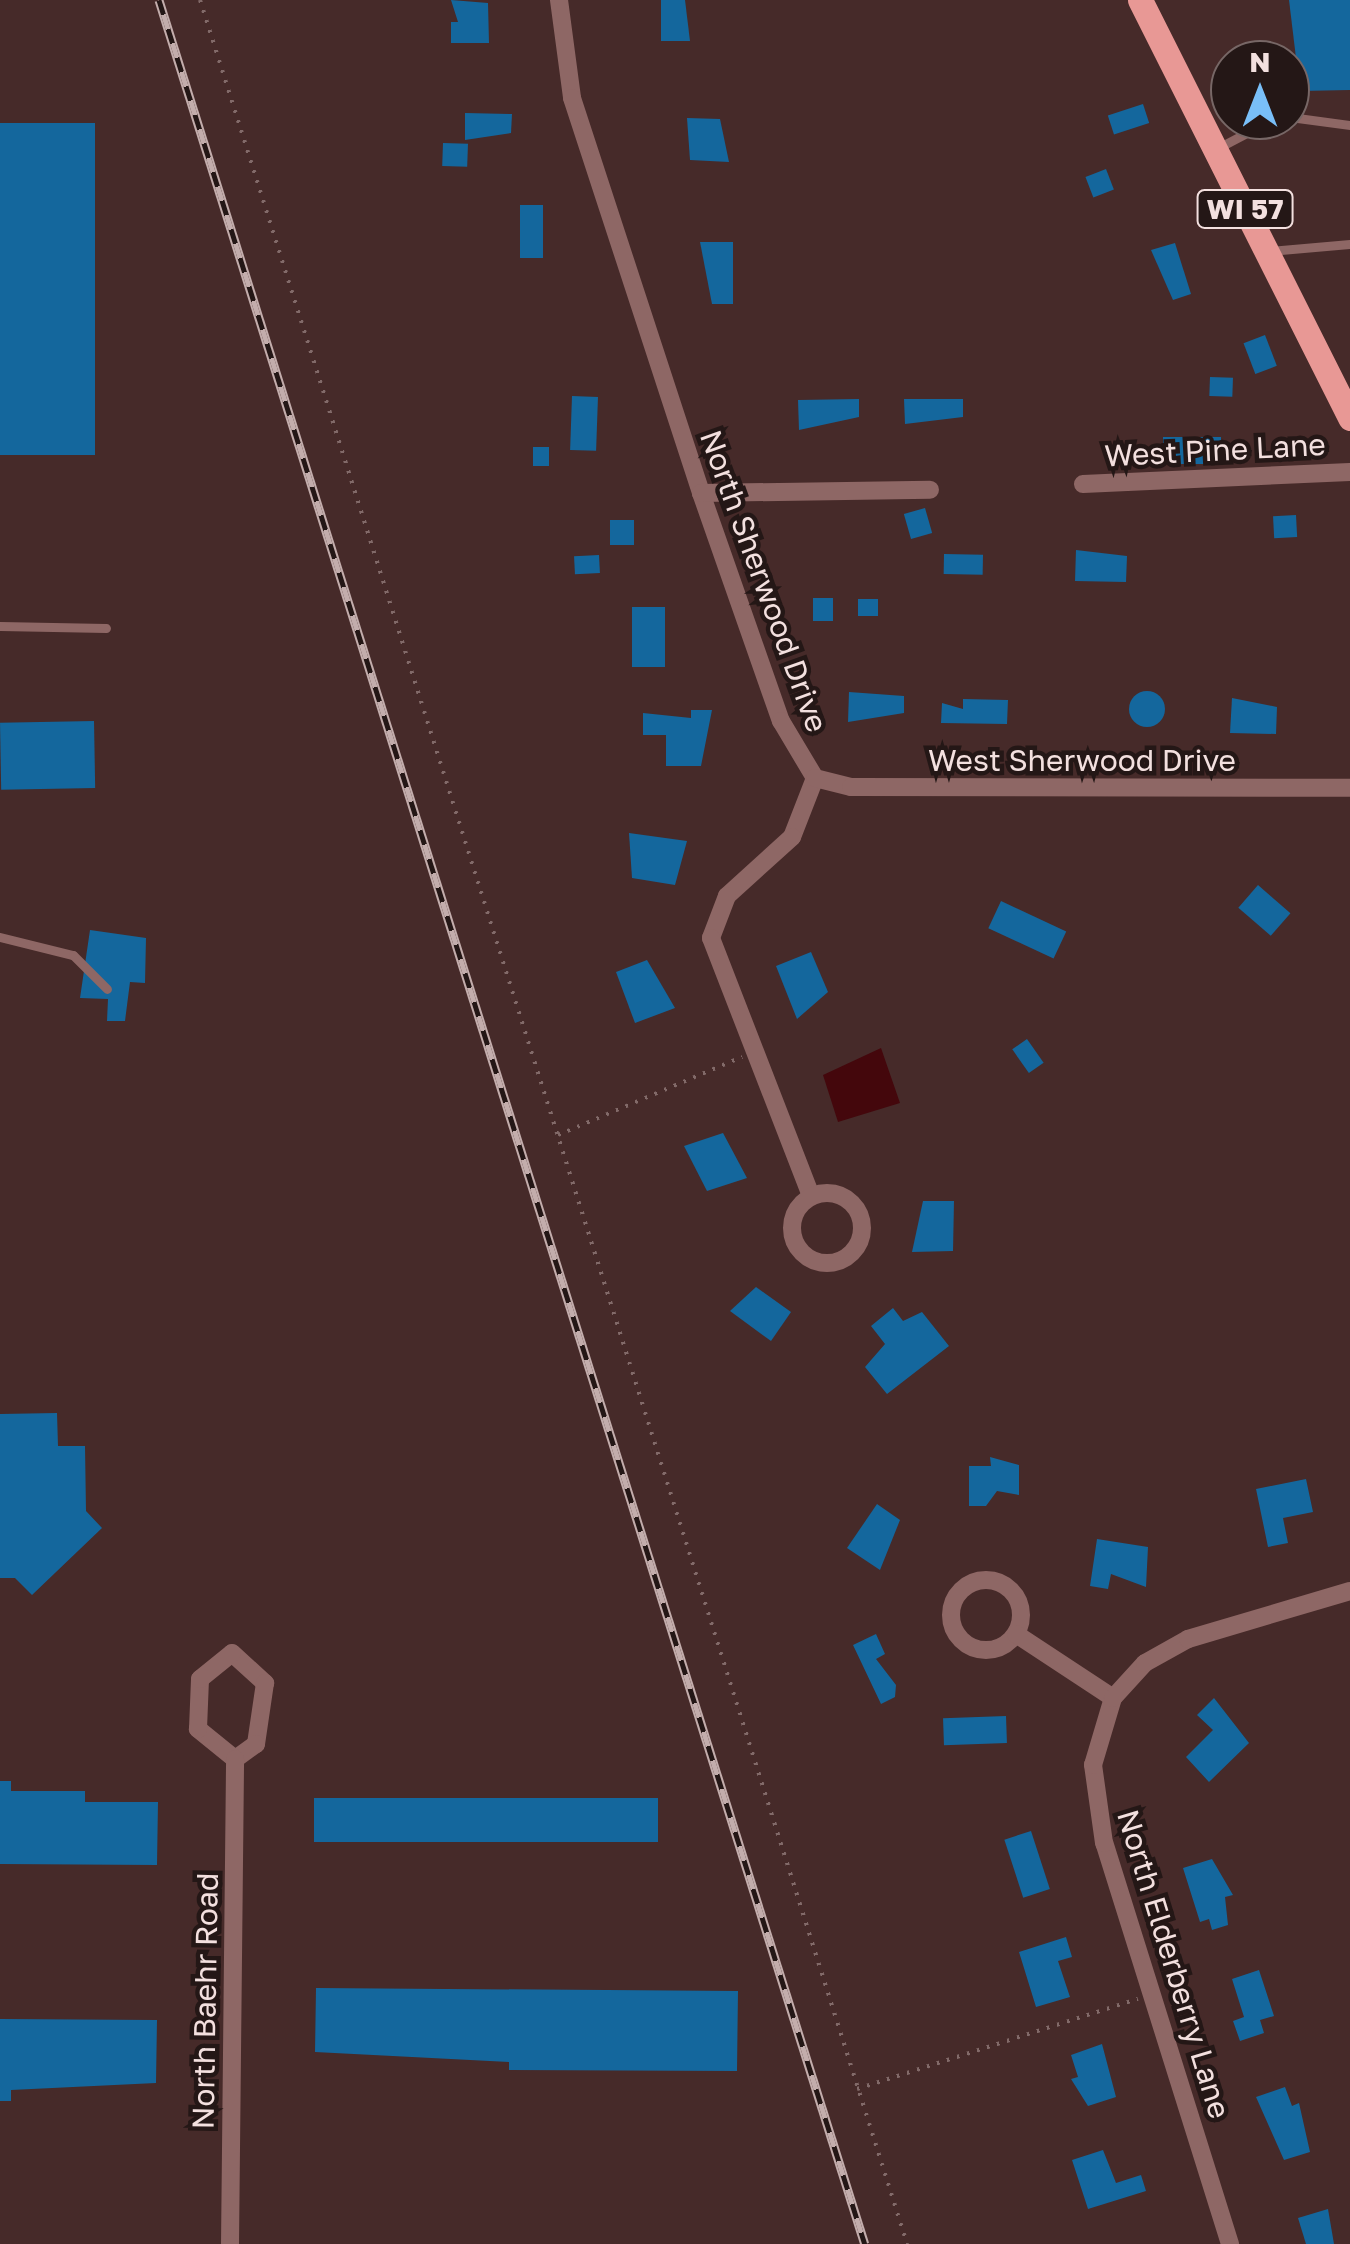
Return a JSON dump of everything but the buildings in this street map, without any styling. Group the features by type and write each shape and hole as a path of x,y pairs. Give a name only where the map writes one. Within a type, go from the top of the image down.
{"main road":[{"name":"WI 57","path":"1140,0 1350,418"}],"street":[{"name":"North Sherwood Drive","path":"560,0 572,98 701,493 782,721 815,778 792,837 727,896 711,938 751,1054 812,1196"},
{"name":"West Pine Lane","path":"1084,484 1350,472"},
{"path":"701,493 930,490"},
{"name":"West Sherwood Drive","path":"815,778 851,787 1350,788"},
{"path":"812,1196 844,1197 859,1213 858,1245 842,1260 818,1262 792,1237 794,1213 812,1196"},
{"path":"977,1580 1011,1589 1021,1611 1016,1634 987,1650 966,1644 952,1626 957,1594 977,1580"},
{"path":"1016,1634 1113,1698 1145,1663 1188,1638 1350,1591"},
{"path":"232,1654 265,1683 256,1744 235,1759 198,1730 200,1679 232,1654"},
{"name":"North Elderberry Lane","path":"1113,1698 1092,1765 1104,1843 1230,2244"},
{"name":"North Baehr Road","path":"230,2244 235,1759"}],"lane":[{"path":"1310,119 1350,124"},
{"path":"1216,149 1233,140"},
{"path":"1266,252 1350,244"},
{"path":"0,626 106,628"},
{"path":"0,937 73,955 106,989"}],"path":[{"path":"200,0 907,2244"},
{"path":"558,1136 751,1054"},
{"path":"857,2089 1151,1995"}],"shaded area":[{"path":"881,1048 900,1103 838,1122 823,1075"}],"railway":[{"path":"159,0 865,2244"}]}
